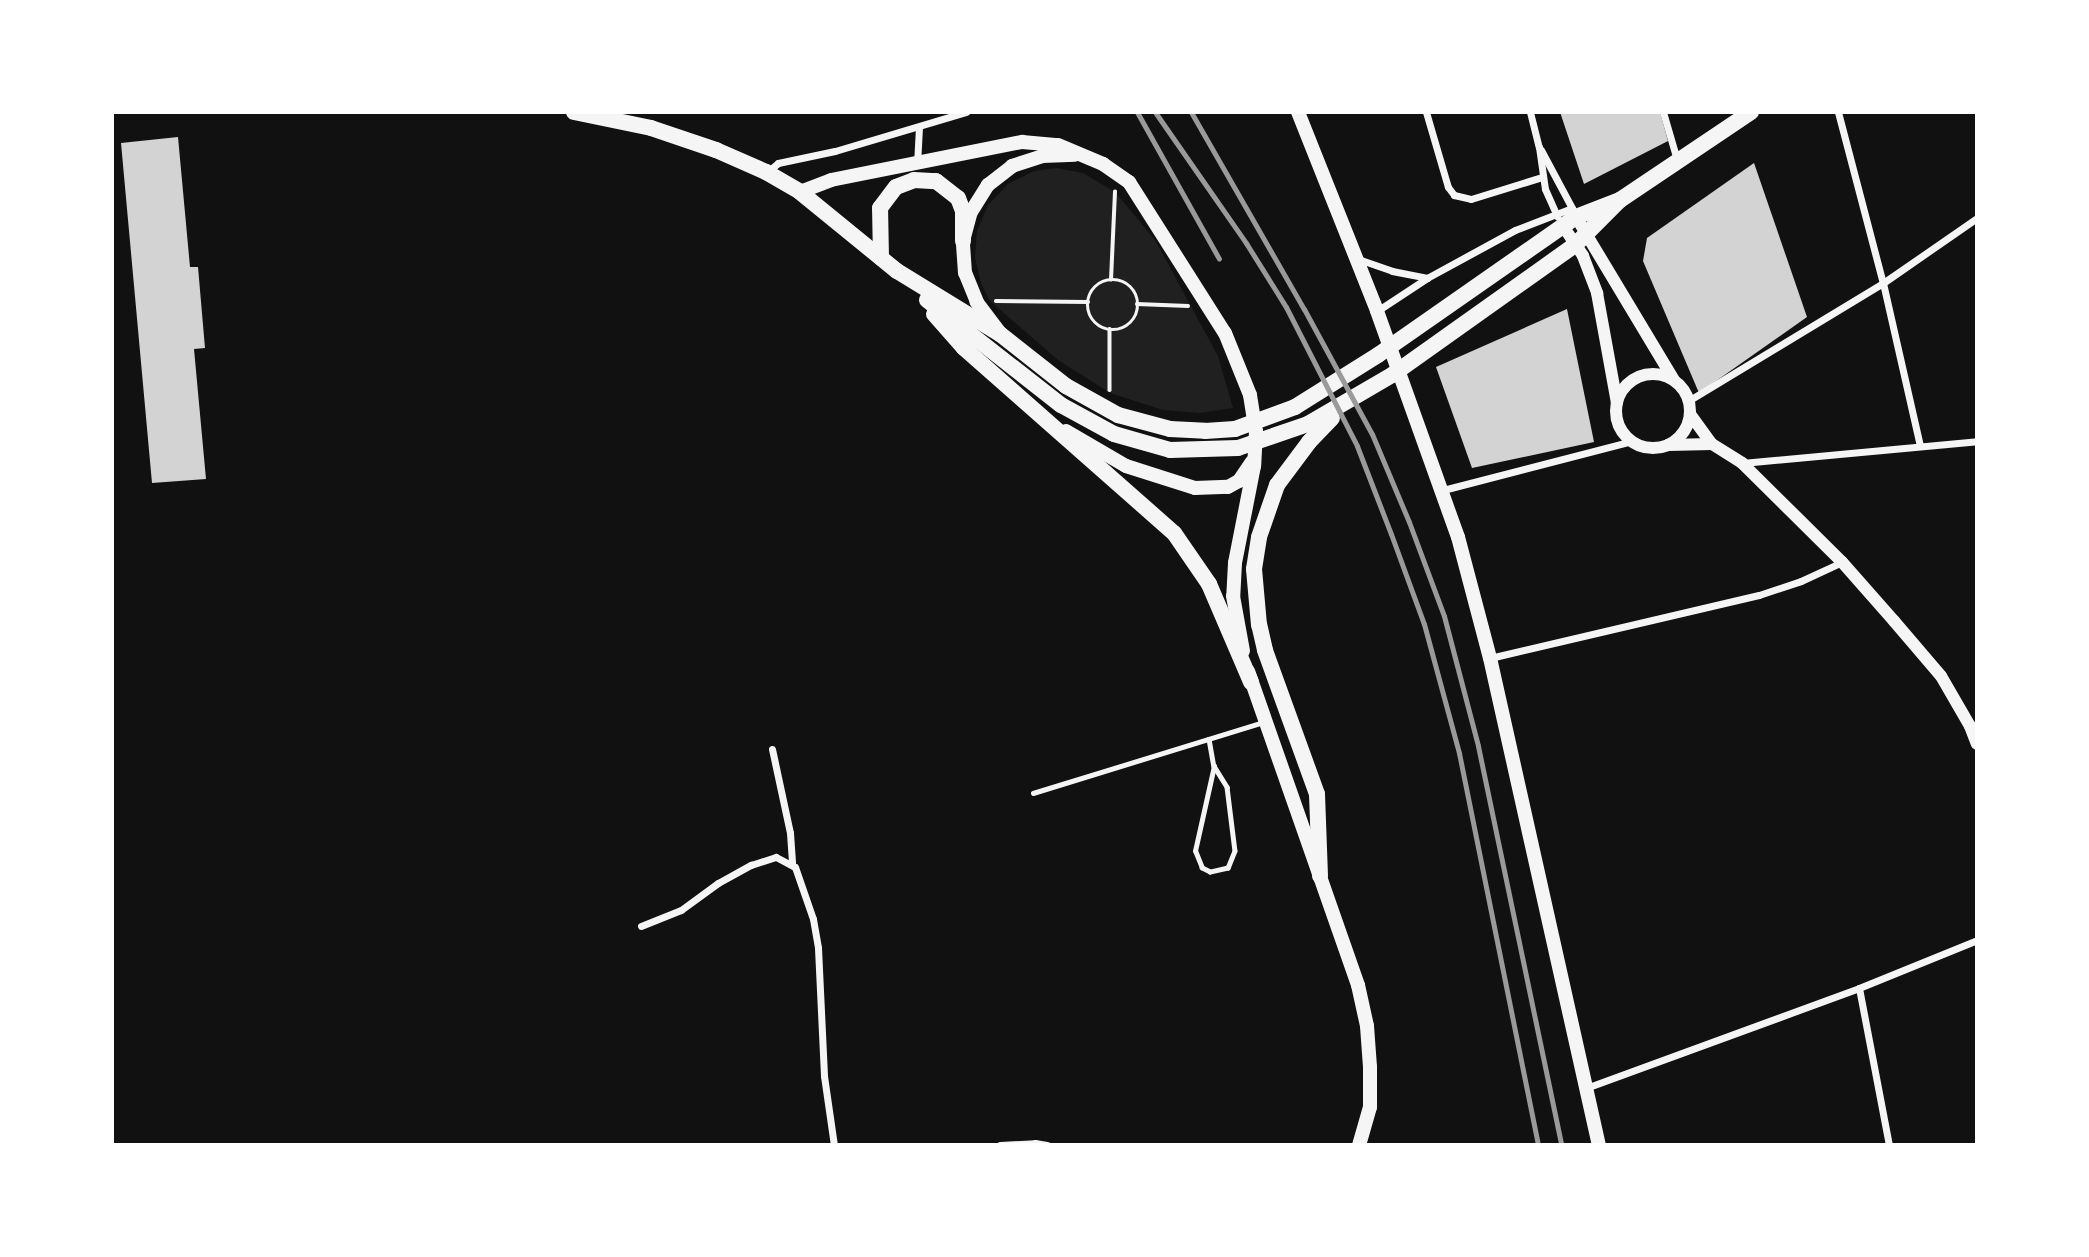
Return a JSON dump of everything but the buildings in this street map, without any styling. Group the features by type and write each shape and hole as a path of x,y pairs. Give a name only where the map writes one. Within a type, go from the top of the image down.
{"main road":[{"path":"574,112 651,128 716,150 766,172 800,192 897,271 1000,334 1044,370 1091,402 1118,415 1170,429 1235,429 1295,407 1328,388 1567,217 1620,200"},
{"path":"1298,112 1377,311 1443,490 1490,658 1599,1145"},
{"path":"909,286 1072,412 1114,434 1170,450 1238,448 1308,424 1350,401 1576,244 1620,200 1743,114"},
{"path":"800,192 831,180 1022,142 1058,145 1090,158 1116,172 1139,194 1225,333 1250,395 1256,431 1254,459 1235,563 1233,596 1251,682"},
{"path":"963,242 971,212 978,198 988,185 1012,166 1058,154 1090,158"},
{"path":"881,258 880,208 896,187 914,180 936,181 958,198 963,211 964,265 970,288 1000,334"},
{"path":"897,271 964,348 1151,510 1192,555 1209,584 1251,682 1358,985 1367,1026 1370,1107 1360,1145"},
{"path":"1320,876 1317,794 1259,625 1254,569 1259,537 1277,485 1316,433 1350,401"},
{"path":"1033,409 1087,445 1126,466 1195,488 1228,487 1239,481 1254,459"}],"street":[{"path":"766,172 778,163 919,127 966,112"},
{"path":"1426,112 1448,187 1454,195 1471,199 1542,177"},
{"path":"1530,112 1539,147 1597,293 1617,403 1616,417 1622,431 1632,442 1649,448 1713,444"},
{"path":"1663,112 1676,160"},
{"path":"1839,112 1883,283 1920,446"},
{"path":"914,180 919,127"},
{"path":"1539,147 1542,177 1567,217 1587,231 1689,408 1713,444 1742,463 1842,562 1941,676 1960,706 1977,744"},
{"path":"1377,311 1427,278 1515,230 1567,217"},
{"path":"1668,445 1683,433 1689,408 1883,283 1977,218"},
{"path":"1355,258 1392,271 1427,278"},
{"path":"1617,403 1628,385 1646,374 1661,375 1674,381"},
{"path":"1443,490 1632,442"},
{"path":"1742,463 1977,442"},
{"path":"1490,658 1759,595 1801,581 1842,562"},
{"path":"772,748 790,834 792,863 806,897 818,948 822,976 824,1076 834,1145"},
{"path":"641,926 681,910 718,883 751,865 776,858 792,863"},
{"path":"1586,1088 1859,988 1977,940"},
{"path":"1859,988 1889,1145"},
{"path":"1000,1145 1047,1145"}],"lane":[{"path":"1033,793 1265,721"},
{"path":"1209,739 1214,766 1227,787 1236,851 1228,868 1220,872 1202,868 1195,851 1214,766"}],"path":[{"path":"1111,280 1115,192"},
{"path":"1111,280 1126,284 1136,296 1137,304 1136,312 1126,326 1110,329 1091,317 1088,302 1096,287 1111,280"},
{"path":"990,301 1088,302"},
{"path":"1137,304 1193,307"},
{"path":"1110,329 1110,393"}],"shaded area":[{"path":"1056,168 1083,173 1115,192 1155,240 1218,356 1233,408 1200,413 1163,410 1110,393 1058,360 990,301 981,283 975,258 977,231 988,205 1008,184 1034,171"}],"railway":[{"path":"1137,112 1219,259"},
{"path":"1155,112 1246,243 1286,307 1357,446 1391,534 1424,624 1459,753 1538,1145"},
{"path":"1191,112 1372,434 1444,616 1478,746 1561,1145"}]}
